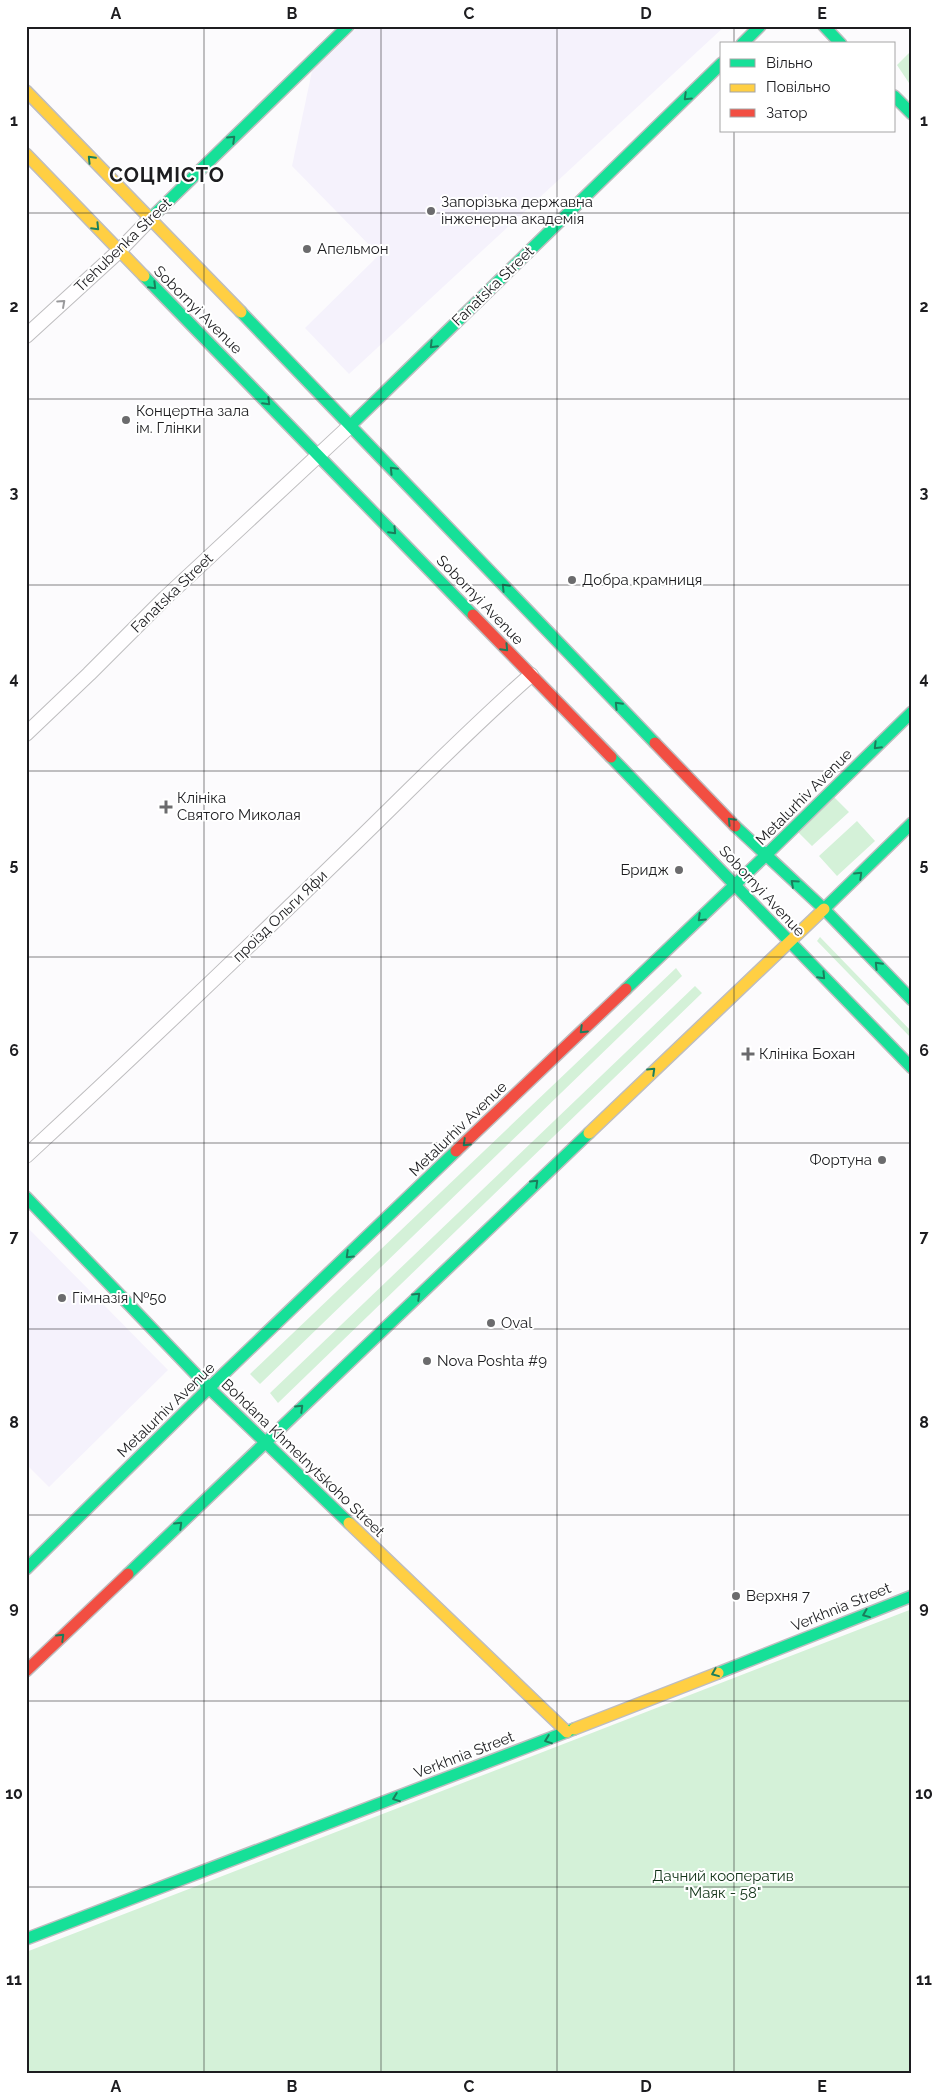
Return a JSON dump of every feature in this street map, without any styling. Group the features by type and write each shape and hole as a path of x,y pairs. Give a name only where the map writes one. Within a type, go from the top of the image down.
{"main road":[{"name":"Trehubenka Street","path":"150,219 348,26"},
{"path":"744,42 760,26"},
{"path":"824,26 840,42"},
{"name":"Fanatska Street","path":"351,425 720,65"},
{"name":"Sobornyi Avenue","path":"26,91 351,425 765,856 824,909 912,1000"},
{"path":"896,98 912,114"},
{"name":"Sobornyi Avenue","path":"26,154 736,884 788,941 912,1068"},
{"name":"Metalurhiv Avenue","path":"26,1569 209,1388 736,884 912,712"},
{"path":"26,1671 912,823"},
{"name":"Bohdana Khmelnytskoho Street","path":"26,1197 209,1388 567,1732"},
{"name":"Verkhnia Street","path":"26,1939 567,1732 912,1596"}],"street":[{"name":"Trehubenka Street","path":"26,336 119,251 150,219"},
{"name":"Fanatska Street","path":"26,734 165,598 320,456 351,425"},
{"name":"проїзд Ольги Яфи","path":"26,1156 259,937 434,768 476,724 532,675"}],"shaded area":[{"name":"Запорізька державна інженерна академія","path":"359,26 725,26 349,374 305,328 379,255 292,166 312,71"},
{"name":"Гімназія №50","path":"26,1226 168,1370 49,1487 26,1464"}],"green space":[{"path":"912,50 912,83 909,83 897,65"},
{"path":"834,797 849,812 812,846 797,831"},
{"path":"857,821 875,841 837,876 819,856"},
{"path":"820,937 912,1032 912,1039 817,941"},
{"path":"676,968 682,976 260,1384 250,1374"},
{"path":"695,986 702,993 278,1403 270,1393"},
{"name":"Дачний кооператив \"Маяк - 58\"","path":"912,1609 912,2074 26,2074 26,1952"}],"traffic: fast":[{"path":"150,219 348,26"},
{"path":"744,42 760,26"},
{"path":"824,26 839,42"},
{"path":"351,425 720,65"},
{"path":"896,98 912,114"},
{"path":"144,276 473,615"},
{"path":"241,312 655,743"},
{"path":"765,856 912,712"},
{"path":"611,757 912,1068"},
{"path":"824,909 912,823"},
{"path":"735,826 824,909 912,1000"},
{"path":"626,989 765,856"},
{"path":"128,1574 589,1133"},
{"path":"26,1569 209,1388 456,1151"},
{"path":"26,1197 209,1388 349,1523"},
{"path":"718,1673 912,1596"},
{"path":"26,1939 574,1729"}],"traffic: slow":[{"path":"26,91 241,312"},
{"path":"26,154 144,276"},
{"path":"589,1133 824,909"},
{"path":"349,1523 567,1732"},
{"path":"574,1729 718,1673"}],"traffic: jam":[{"path":"473,615 611,757"},
{"path":"655,743 735,826"},
{"path":"456,1151 626,989"},
{"path":"26,1671 128,1574"}],"place":[{"name":"Запорізька державна інженерна академія","path":"431,211"},
{"name":"Апельмон","path":"307,249"},
{"name":"Концертна зала ім. Глінки","path":"126,420"},
{"name":"Добра крамниця","path":"572,580"},
{"name":"Клініка Святого Миколая","path":"166,807"},
{"name":"Бридж","path":"679,870"},
{"name":"Клініка Бохан","path":"748,1054"},
{"name":"Фортуна","path":"882,1160"},
{"name":"Гімназія №50","path":"62,1298"},
{"name":"Oval","path":"491,1323"},
{"name":"Nova Poshta #9","path":"427,1361"},
{"name":"Верхня 7","path":"736,1596"}],"district":[{"name":"СОЦМІСТО","path":"167,175"}]}
